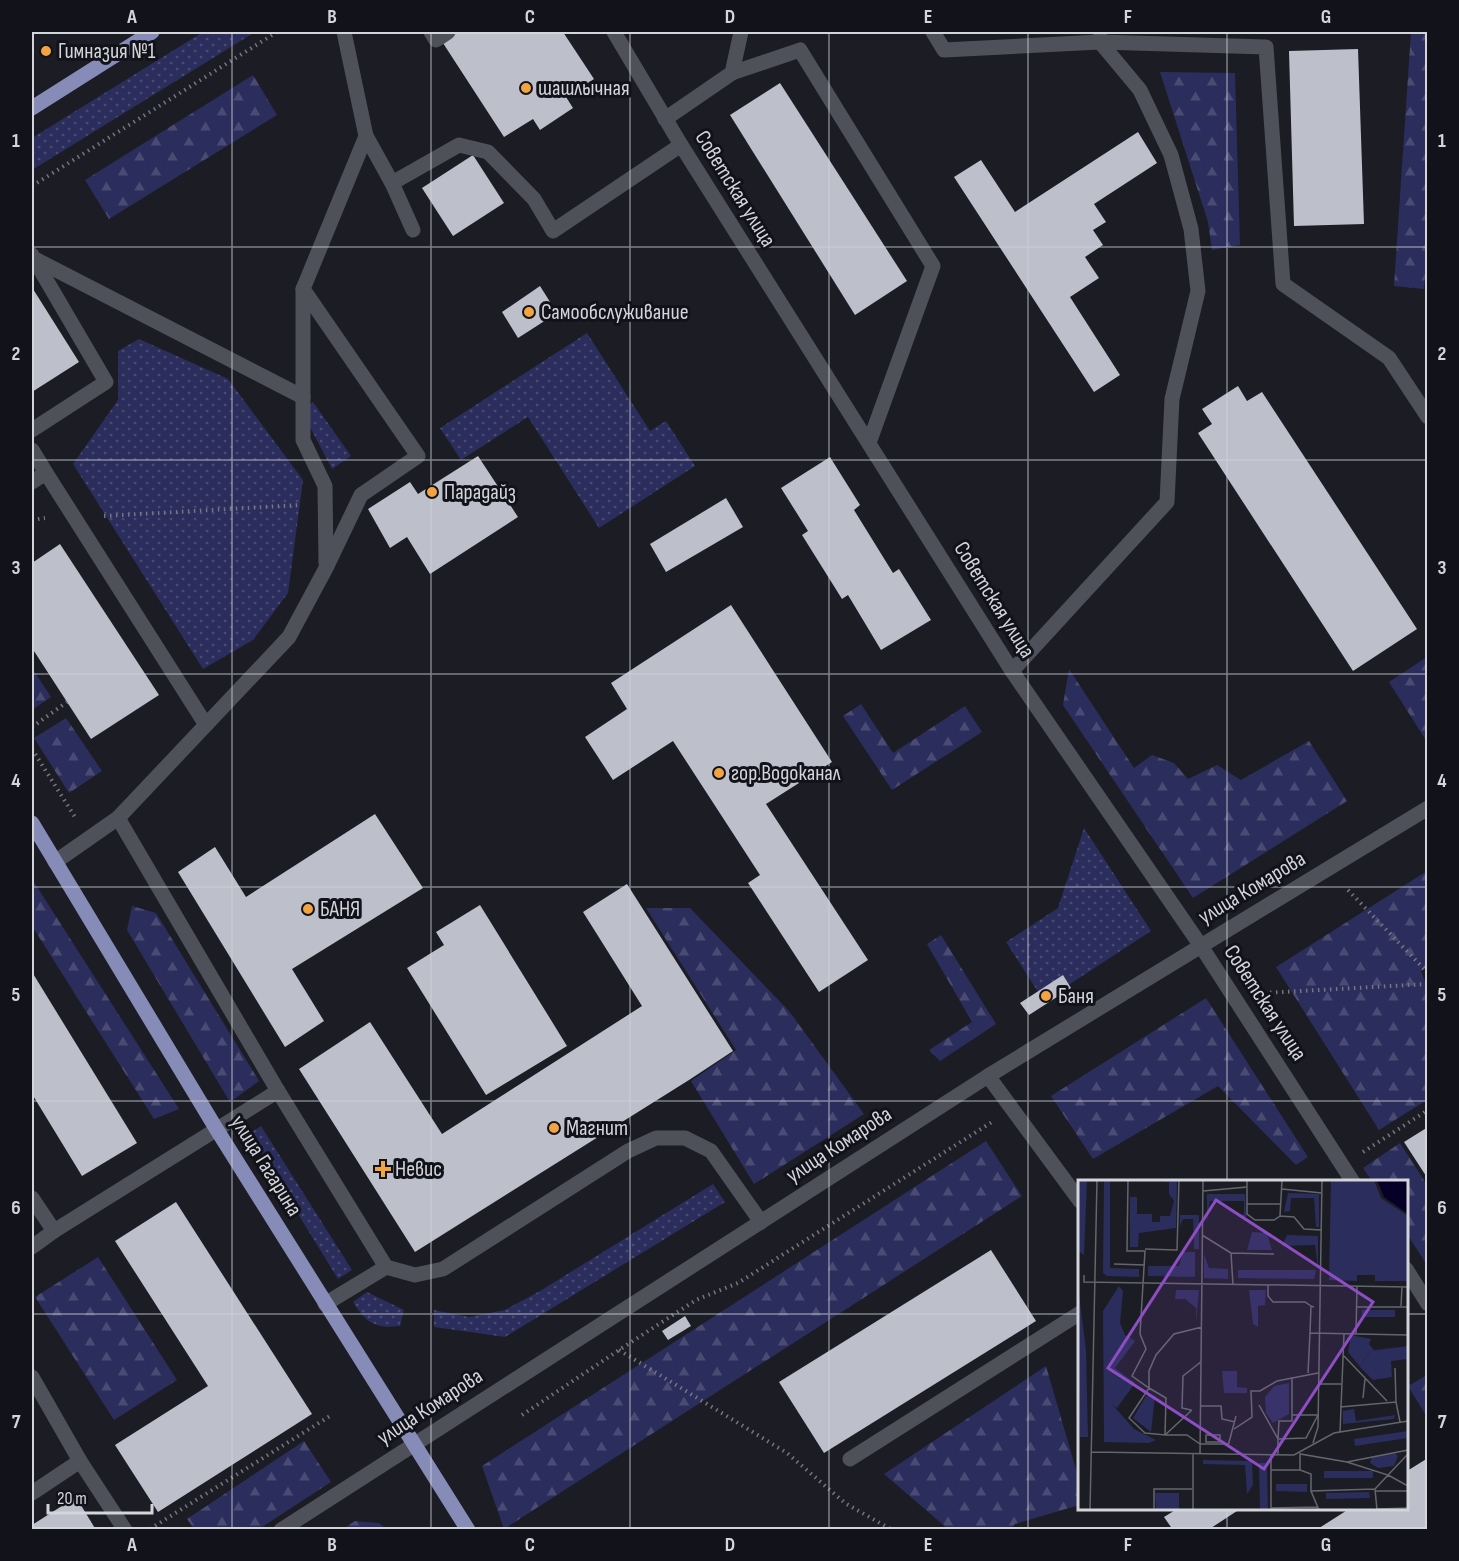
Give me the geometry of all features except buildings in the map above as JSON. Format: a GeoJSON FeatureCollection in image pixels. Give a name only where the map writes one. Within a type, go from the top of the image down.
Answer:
{"type":"FeatureCollection","features":[{"type":"Feature","properties":{"kind":"main road"},"geometry":{"type":"LineString","coordinates":[[32,108],[152,32]]}},
{"type":"Feature","properties":{"kind":"main road","name":"улица Гагарина"},"geometry":{"type":"LineString","coordinates":[[32,823],[217,1130],[468,1530]]}},
{"type":"Feature","properties":{"kind":"street"},"geometry":{"type":"LineString","coordinates":[[344,32],[366,136],[392,183],[412,230]]}},
{"type":"Feature","properties":{"kind":"street"},"geometry":{"type":"LineString","coordinates":[[431,32],[436,39],[448,32]]}},
{"type":"Feature","properties":{"kind":"street","name":"Советская улица"},"geometry":{"type":"LineString","coordinates":[[614,32],[681,145],[1012,671],[1200,945],[1352,1180]]}},
{"type":"Feature","properties":{"kind":"street"},"geometry":{"type":"LineString","coordinates":[[732,73],[741,32]]}},
{"type":"Feature","properties":{"kind":"street"},"geometry":{"type":"LineString","coordinates":[[933,32],[944,50],[1100,37],[1266,47],[1283,284],[1389,358],[1428,417]]}},
{"type":"Feature","properties":{"kind":"street"},"geometry":{"type":"LineString","coordinates":[[1012,671],[1167,502],[1172,399],[1198,291],[1191,229],[1171,155],[1140,90],[1100,37]]}},
{"type":"Feature","properties":{"kind":"street"},"geometry":{"type":"LineString","coordinates":[[665,119],[732,73],[800,51],[933,266],[869,444]]}},
{"type":"Feature","properties":{"kind":"street"},"geometry":{"type":"LineString","coordinates":[[326,568],[325,486],[303,440],[303,290],[366,136]]}},
{"type":"Feature","properties":{"kind":"street"},"geometry":{"type":"LineString","coordinates":[[392,183],[459,145],[488,152],[534,199],[553,231],[681,145]]}},
{"type":"Feature","properties":{"kind":"street"},"geometry":{"type":"LineString","coordinates":[[32,258],[303,397]]}},
{"type":"Feature","properties":{"kind":"street"},"geometry":{"type":"LineString","coordinates":[[32,258],[106,382],[32,430]]}},
{"type":"Feature","properties":{"kind":"street"},"geometry":{"type":"LineString","coordinates":[[55,862],[118,818],[290,637],[361,495],[418,456],[303,290]]}},
{"type":"Feature","properties":{"kind":"street"},"geometry":{"type":"LineString","coordinates":[[32,450],[206,725]]}},
{"type":"Feature","properties":{"kind":"street"},"geometry":{"type":"LineString","coordinates":[[32,482],[46,473]]}},
{"type":"Feature","properties":{"kind":"street","name":"улица Комарова"},"geometry":{"type":"LineString","coordinates":[[281,1530],[988,1076],[1428,808]]}},
{"type":"Feature","properties":{"kind":"street"},"geometry":{"type":"LineString","coordinates":[[118,818],[278,1091],[386,1267],[415,1275],[443,1269],[628,1151],[656,1138],[686,1138],[711,1151],[761,1222]]}},
{"type":"Feature","properties":{"kind":"street"},"geometry":{"type":"LineString","coordinates":[[988,1076],[1078,1198]]}},
{"type":"Feature","properties":{"kind":"street"},"geometry":{"type":"LineString","coordinates":[[32,1247],[170,1157],[278,1091]]}},
{"type":"Feature","properties":{"kind":"street"},"geometry":{"type":"LineString","coordinates":[[32,1198],[54,1231]]}},
{"type":"Feature","properties":{"kind":"street"},"geometry":{"type":"LineString","coordinates":[[325,1304],[386,1267]]}},
{"type":"Feature","properties":{"kind":"street"},"geometry":{"type":"LineString","coordinates":[[1408,1271],[1428,1304]]}},
{"type":"Feature","properties":{"kind":"street"},"geometry":{"type":"LineString","coordinates":[[850,1459],[1078,1314]]}},
{"type":"Feature","properties":{"kind":"street"},"geometry":{"type":"LineString","coordinates":[[32,1377],[80,1461],[125,1530]]}},
{"type":"Feature","properties":{"kind":"street"},"geometry":{"type":"LineString","coordinates":[[32,1493],[80,1461]]}},
{"type":"Feature","properties":{"kind":"path"},"geometry":{"type":"LineString","coordinates":[[32,186],[277,32]]}},
{"type":"Feature","properties":{"kind":"path"},"geometry":{"type":"LineString","coordinates":[[74,517],[325,504]]}},
{"type":"Feature","properties":{"kind":"path"},"geometry":{"type":"LineString","coordinates":[[32,727],[67,702]]}},
{"type":"Feature","properties":{"kind":"path"},"geometry":{"type":"LineString","coordinates":[[32,748],[89,838]]}},
{"type":"Feature","properties":{"kind":"path"},"geometry":{"type":"LineString","coordinates":[[1348,890],[1428,973]]}},
{"type":"Feature","properties":{"kind":"path"},"geometry":{"type":"LineString","coordinates":[[1264,993],[1428,984]]}},
{"type":"Feature","properties":{"kind":"path"},"geometry":{"type":"LineString","coordinates":[[522,1415],[696,1300],[738,1283],[1012,1110]]}},
{"type":"Feature","properties":{"kind":"path"},"geometry":{"type":"LineString","coordinates":[[1343,1165],[1428,1110]]}},
{"type":"Feature","properties":{"kind":"path"},"geometry":{"type":"LineString","coordinates":[[619,1350],[787,1453],[845,1503],[892,1530]]}},
{"type":"Feature","properties":{"kind":"path"},"geometry":{"type":"LineString","coordinates":[[149,1530],[330,1416]]}},
{"type":"Feature","properties":{"kind":"green space"},"geometry":{"type":"Polygon","coordinates":[[[203,32],[255,32],[32,170],[32,138],[203,32]]]}},
{"type":"Feature","properties":{"kind":"green space"},"geometry":{"type":"Polygon","coordinates":[[[1411,32],[1427,32],[1428,238],[1424,289],[1394,286],[1411,32]]]}},
{"type":"Feature","properties":{"kind":"green space"},"geometry":{"type":"Polygon","coordinates":[[[1160,72],[1235,73],[1240,245],[1212,250],[1208,222],[1160,72]]]}},
{"type":"Feature","properties":{"kind":"green space"},"geometry":{"type":"Polygon","coordinates":[[[253,75],[277,115],[109,219],[85,180],[253,75]]]}},
{"type":"Feature","properties":{"kind":"green space"},"geometry":{"type":"Polygon","coordinates":[[[587,333],[650,431],[666,421],[695,466],[599,528],[528,417],[461,460],[440,428],[587,333]]]}},
{"type":"Feature","properties":{"kind":"green space"},"geometry":{"type":"Polygon","coordinates":[[[139,339],[228,379],[303,480],[288,593],[253,640],[203,669],[73,464],[118,400],[118,351],[139,339]]]}},
{"type":"Feature","properties":{"kind":"green space"},"geometry":{"type":"Polygon","coordinates":[[[313,402],[351,456],[332,469],[301,410],[313,402]]]}},
{"type":"Feature","properties":{"kind":"green space"},"geometry":{"type":"Polygon","coordinates":[[[1427,657],[1427,742],[1389,682],[1427,657]]]}},
{"type":"Feature","properties":{"kind":"green space"},"geometry":{"type":"Polygon","coordinates":[[[32,668],[51,697],[32,710],[32,668]]]}},
{"type":"Feature","properties":{"kind":"green space"},"geometry":{"type":"Polygon","coordinates":[[[1069,669],[1134,768],[1152,755],[1174,763],[1188,779],[1217,765],[1241,780],[1309,741],[1347,801],[1193,898],[1063,705],[1069,669]]]}},
{"type":"Feature","properties":{"kind":"green space"},"geometry":{"type":"Polygon","coordinates":[[[861,704],[893,753],[965,706],[982,732],[892,790],[843,716],[861,704]]]}},
{"type":"Feature","properties":{"kind":"green space"},"geometry":{"type":"Polygon","coordinates":[[[66,718],[102,771],[69,793],[34,738],[66,718]]]}},
{"type":"Feature","properties":{"kind":"green space"},"geometry":{"type":"Polygon","coordinates":[[[1084,828],[1151,931],[1044,1001],[1006,942],[1058,908],[1084,828]]]}},
{"type":"Feature","properties":{"kind":"green space"},"geometry":{"type":"Polygon","coordinates":[[[1427,871],[1427,966],[1421,971],[1428,990],[1427,1100],[1379,1130],[1276,967],[1427,871]]]}},
{"type":"Feature","properties":{"kind":"green space"},"geometry":{"type":"Polygon","coordinates":[[[32,879],[179,1109],[154,1119],[32,926],[32,879]]]}},
{"type":"Feature","properties":{"kind":"green space"},"geometry":{"type":"Polygon","coordinates":[[[132,906],[156,913],[259,1081],[230,1102],[127,930],[132,906]]]}},
{"type":"Feature","properties":{"kind":"green space"},"geometry":{"type":"Polygon","coordinates":[[[646,908],[690,908],[789,1011],[864,1114],[754,1184],[691,1081],[736,1050],[646,908]]]}},
{"type":"Feature","properties":{"kind":"green space"},"geometry":{"type":"Polygon","coordinates":[[[941,935],[996,1024],[940,1061],[929,1050],[972,1022],[927,944],[941,935]]]}},
{"type":"Feature","properties":{"kind":"green space"},"geometry":{"type":"Polygon","coordinates":[[[1206,998],[1308,1157],[1296,1165],[1218,1086],[1093,1159],[1051,1096],[1206,998]]]}},
{"type":"Feature","properties":{"kind":"green space"},"geometry":{"type":"Polygon","coordinates":[[[261,1126],[352,1270],[338,1279],[249,1134],[261,1126]]]}},
{"type":"Feature","properties":{"kind":"green space"},"geometry":{"type":"Polygon","coordinates":[[[986,1141],[1022,1196],[504,1529],[482,1466],[986,1141]]]}},
{"type":"Feature","properties":{"kind":"green space"},"geometry":{"type":"Polygon","coordinates":[[[1400,1143],[1427,1185],[1427,1265],[1408,1236],[1408,1180],[1371,1180],[1363,1168],[1400,1143]]]}},
{"type":"Feature","properties":{"kind":"green space"},"geometry":{"type":"Polygon","coordinates":[[[713,1184],[725,1202],[505,1337],[434,1327],[434,1310],[469,1317],[505,1310],[540,1291],[713,1184]]]}},
{"type":"Feature","properties":{"kind":"green space"},"geometry":{"type":"Polygon","coordinates":[[[98,1257],[177,1380],[114,1420],[35,1297],[98,1257]]]}},
{"type":"Feature","properties":{"kind":"green space"},"geometry":{"type":"Polygon","coordinates":[[[367,1292],[404,1310],[400,1326],[378,1325],[362,1315],[353,1302],[367,1292]]]}},
{"type":"Feature","properties":{"kind":"green space"},"geometry":{"type":"Polygon","coordinates":[[[1046,1366],[1078,1477],[1078,1505],[1015,1524],[1011,1529],[948,1529],[884,1474],[1046,1366]]]}},
{"type":"Feature","properties":{"kind":"green space"},"geometry":{"type":"Polygon","coordinates":[[[1428,1376],[1427,1417],[1408,1386],[1428,1376]]]}},
{"type":"Feature","properties":{"kind":"green space"},"geometry":{"type":"Polygon","coordinates":[[[304,1441],[331,1482],[259,1529],[194,1529],[187,1519],[304,1441]]]}},
{"type":"Feature","properties":{"kind":"green space"},"geometry":{"type":"Polygon","coordinates":[[[355,1521],[379,1523],[386,1529],[343,1529],[355,1521]]]}},
{"type":"Feature","properties":{"kind":"place","name":"Гимназия №1"},"geometry":{"type":"Point","coordinates":[46,51]}},
{"type":"Feature","properties":{"kind":"place","name":"шашлычная"},"geometry":{"type":"Point","coordinates":[526,88]}},
{"type":"Feature","properties":{"kind":"place","name":"Самообслуживание"},"geometry":{"type":"Point","coordinates":[529,312]}},
{"type":"Feature","properties":{"kind":"place","name":"Парадайз"},"geometry":{"type":"Point","coordinates":[432,492]}},
{"type":"Feature","properties":{"kind":"place","name":"гор.Водоканал"},"geometry":{"type":"Point","coordinates":[719,773]}},
{"type":"Feature","properties":{"kind":"place","name":"БАНЯ"},"geometry":{"type":"Point","coordinates":[308,909]}},
{"type":"Feature","properties":{"kind":"place","name":"Баня"},"geometry":{"type":"Point","coordinates":[1046,996]}},
{"type":"Feature","properties":{"kind":"place","name":"Магнит"},"geometry":{"type":"Point","coordinates":[554,1128]}},
{"type":"Feature","properties":{"kind":"place","name":"Невис"},"geometry":{"type":"Point","coordinates":[383,1169]}}]}
